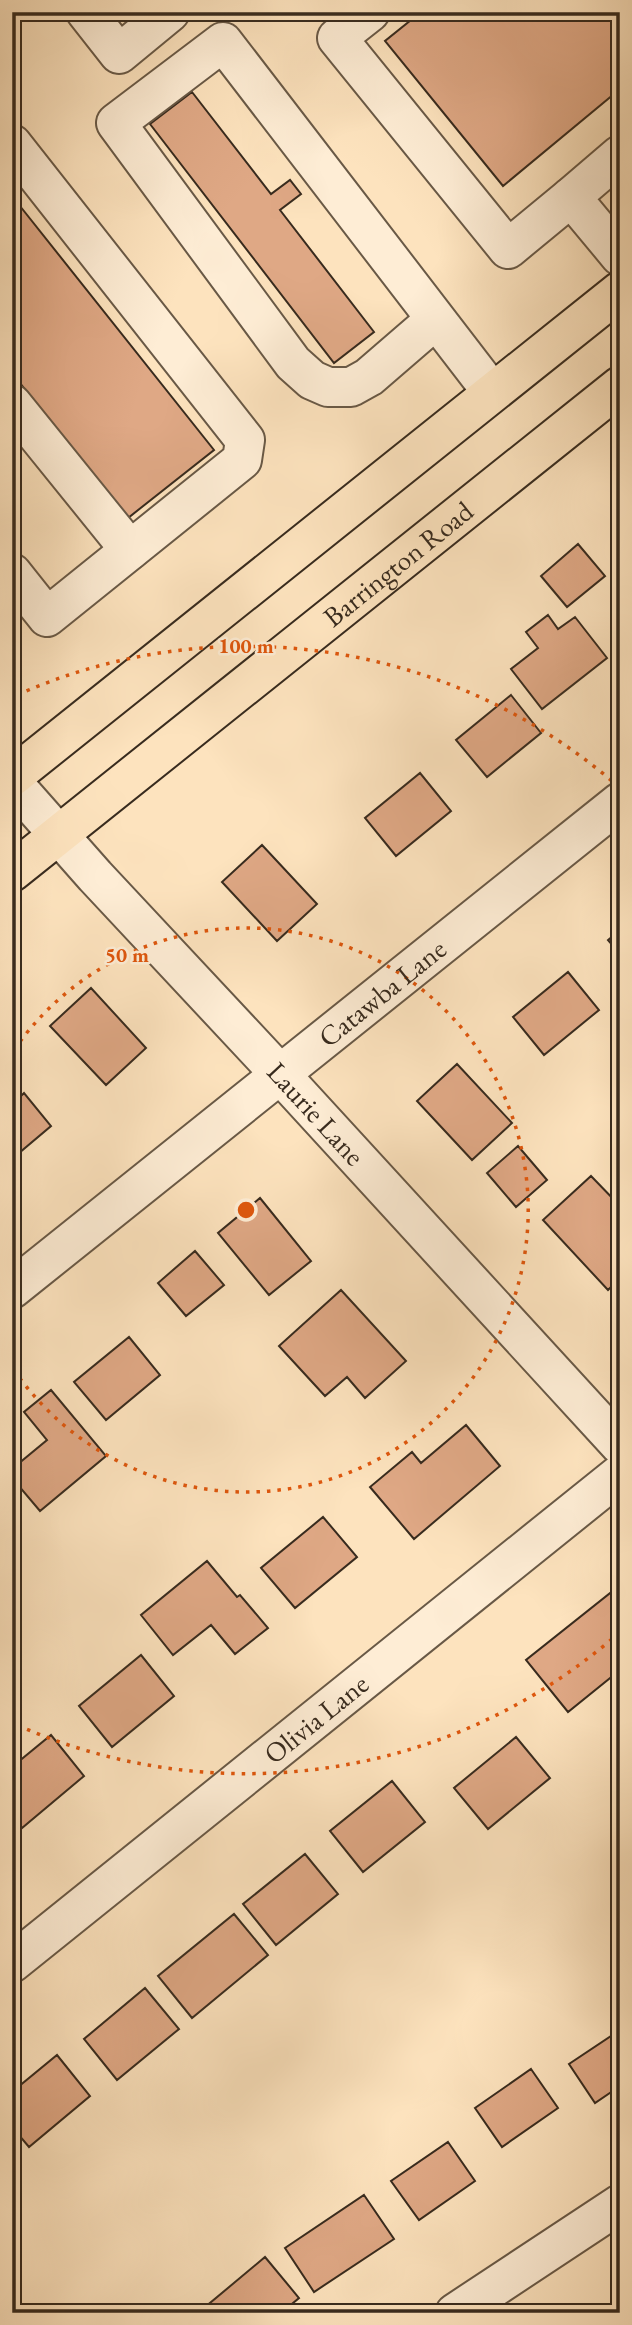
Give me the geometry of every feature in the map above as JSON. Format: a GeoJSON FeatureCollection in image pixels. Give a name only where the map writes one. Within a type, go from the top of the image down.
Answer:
{"type":"FeatureCollection","features":[{"type":"Feature","properties":{"kind":"main road"},"geometry":{"type":"LineString","coordinates":[[12,777],[620,291]]}},
{"type":"Feature","properties":{"kind":"main road","name":"Barrington Road"},"geometry":{"type":"LineString","coordinates":[[12,872],[620,386]]}},
{"type":"Feature","properties":{"kind":"street"},"geometry":{"type":"LineString","coordinates":[[86,12],[119,54],[170,12]]}},
{"type":"Feature","properties":{"kind":"street"},"geometry":{"type":"LineString","coordinates":[[370,12],[337,38],[508,249],[620,155]]}},
{"type":"Feature","properties":{"kind":"street"},"geometry":{"type":"LineString","coordinates":[[435,320],[369,377],[351,387],[328,387],[312,380],[293,363],[116,123],[223,42],[492,392]]}},
{"type":"Feature","properties":{"kind":"street"},"geometry":{"type":"LineString","coordinates":[[12,144],[245,440],[242,460],[47,617],[12,573]]}},
{"type":"Feature","properties":{"kind":"street"},"geometry":{"type":"LineString","coordinates":[[571,197],[620,256]]}},
{"type":"Feature","properties":{"kind":"street"},"geometry":{"type":"LineString","coordinates":[[12,404],[130,550]]}},
{"type":"Feature","properties":{"kind":"street","name":"Laurie Lane"},"geometry":{"type":"LineString","coordinates":[[12,782],[620,1445]]}},
{"type":"Feature","properties":{"kind":"street","name":"Catawba Lane"},"geometry":{"type":"LineString","coordinates":[[12,1289],[620,802]]}},
{"type":"Feature","properties":{"kind":"street","name":"Olivia Lane"},"geometry":{"type":"LineString","coordinates":[[12,1963],[620,1474]]}},
{"type":"Feature","properties":{"kind":"street"},"geometry":{"type":"LineString","coordinates":[[456,2313],[620,2203]]}},
{"type":"Feature","properties":{"kind":"building"},"geometry":{"type":"Polygon","coordinates":[[[421,12],[620,12],[620,89],[503,186],[385,41],[421,12]]]}},
{"type":"Feature","properties":{"kind":"building"},"geometry":{"type":"Polygon","coordinates":[[[192,92],[271,194],[290,180],[301,194],[280,210],[374,332],[334,363],[150,124],[192,92]]]}},
{"type":"Feature","properties":{"kind":"building"},"geometry":{"type":"Polygon","coordinates":[[[12,196],[214,450],[128,518],[12,373],[12,196]]]}},
{"type":"Feature","properties":{"kind":"building"},"geometry":{"type":"Polygon","coordinates":[[[578,544],[605,576],[567,607],[541,576],[578,544]]]}},
{"type":"Feature","properties":{"kind":"building"},"geometry":{"type":"Polygon","coordinates":[[[548,615],[558,629],[575,617],[607,658],[542,709],[511,669],[538,648],[526,632],[548,615]]]}},
{"type":"Feature","properties":{"kind":"building"},"geometry":{"type":"Polygon","coordinates":[[[511,695],[541,733],[487,777],[456,740],[511,695]]]}},
{"type":"Feature","properties":{"kind":"building"},"geometry":{"type":"Polygon","coordinates":[[[420,773],[451,811],[396,856],[365,818],[420,773]]]}},
{"type":"Feature","properties":{"kind":"building"},"geometry":{"type":"Polygon","coordinates":[[[262,845],[317,904],[277,941],[222,882],[262,845]]]}},
{"type":"Feature","properties":{"kind":"building"},"geometry":{"type":"Polygon","coordinates":[[[620,930],[620,954],[608,940],[620,930]]]}},
{"type":"Feature","properties":{"kind":"building"},"geometry":{"type":"Polygon","coordinates":[[[568,972],[599,1010],[544,1055],[513,1017],[568,972]]]}},
{"type":"Feature","properties":{"kind":"building"},"geometry":{"type":"Polygon","coordinates":[[[91,988],[146,1048],[106,1085],[50,1026],[91,988]]]}},
{"type":"Feature","properties":{"kind":"building"},"geometry":{"type":"Polygon","coordinates":[[[457,1064],[512,1123],[472,1160],[417,1101],[457,1064]]]}},
{"type":"Feature","properties":{"kind":"building"},"geometry":{"type":"Polygon","coordinates":[[[12,1085],[21,1096],[24,1093],[51,1126],[19,1153],[12,1145],[12,1085]]]}},
{"type":"Feature","properties":{"kind":"building"},"geometry":{"type":"Polygon","coordinates":[[[518,1146],[547,1180],[516,1207],[487,1173],[518,1146]]]}},
{"type":"Feature","properties":{"kind":"building"},"geometry":{"type":"Polygon","coordinates":[[[591,1176],[620,1206],[620,1278],[608,1290],[543,1220],[591,1176]]]}},
{"type":"Feature","properties":{"kind":"building"},"geometry":{"type":"Polygon","coordinates":[[[260,1198],[311,1261],[269,1295],[218,1233],[260,1198]]]}},
{"type":"Feature","properties":{"kind":"building"},"geometry":{"type":"Polygon","coordinates":[[[195,1251],[224,1285],[186,1316],[158,1283],[195,1251]]]}},
{"type":"Feature","properties":{"kind":"building"},"geometry":{"type":"Polygon","coordinates":[[[341,1290],[406,1361],[365,1398],[347,1377],[325,1396],[279,1346],[341,1290]]]}},
{"type":"Feature","properties":{"kind":"building"},"geometry":{"type":"Polygon","coordinates":[[[129,1337],[160,1375],[106,1420],[74,1382],[129,1337]]]}},
{"type":"Feature","properties":{"kind":"building"},"geometry":{"type":"Polygon","coordinates":[[[51,1390],[106,1456],[40,1511],[12,1478],[12,1469],[47,1440],[24,1412],[51,1390]]]}},
{"type":"Feature","properties":{"kind":"building"},"geometry":{"type":"Polygon","coordinates":[[[466,1425],[500,1466],[414,1539],[370,1487],[412,1452],[421,1463],[466,1425]]]}},
{"type":"Feature","properties":{"kind":"building"},"geometry":{"type":"Polygon","coordinates":[[[323,1517],[357,1557],[295,1608],[261,1568],[323,1517]]]}},
{"type":"Feature","properties":{"kind":"building"},"geometry":{"type":"Polygon","coordinates":[[[207,1561],[268,1628],[235,1654],[211,1625],[173,1655],[141,1615],[207,1561]]]}},
{"type":"Feature","properties":{"kind":"building"},"geometry":{"type":"Polygon","coordinates":[[[614,1590],[620,1597],[620,1670],[568,1712],[526,1660],[614,1590]]]}},
{"type":"Feature","properties":{"kind":"building"},"geometry":{"type":"Polygon","coordinates":[[[141,1655],[174,1696],[112,1747],[79,1706],[141,1655]]]}},
{"type":"Feature","properties":{"kind":"building"},"geometry":{"type":"Polygon","coordinates":[[[51,1735],[84,1776],[22,1828],[12,1815],[12,1767],[51,1735]]]}},
{"type":"Feature","properties":{"kind":"building"},"geometry":{"type":"Polygon","coordinates":[[[516,1737],[550,1778],[488,1829],[454,1788],[516,1737]]]}},
{"type":"Feature","properties":{"kind":"building"},"geometry":{"type":"Polygon","coordinates":[[[392,1781],[425,1822],[363,1872],[330,1831],[392,1781]]]}},
{"type":"Feature","properties":{"kind":"building"},"geometry":{"type":"Polygon","coordinates":[[[305,1854],[338,1894],[276,1945],[243,1904],[305,1854]]]}},
{"type":"Feature","properties":{"kind":"building"},"geometry":{"type":"Polygon","coordinates":[[[234,1914],[268,1955],[192,2018],[158,1976],[234,1914]]]}},
{"type":"Feature","properties":{"kind":"building"},"geometry":{"type":"Polygon","coordinates":[[[145,1988],[179,2029],[117,2080],[84,2039],[145,1988]]]}},
{"type":"Feature","properties":{"kind":"building"},"geometry":{"type":"Polygon","coordinates":[[[620,2030],[620,2086],[595,2103],[569,2064],[620,2030]]]}},
{"type":"Feature","properties":{"kind":"building"},"geometry":{"type":"Polygon","coordinates":[[[57,2055],[90,2096],[29,2147],[12,2127],[12,2092],[57,2055]]]}},
{"type":"Feature","properties":{"kind":"building"},"geometry":{"type":"Polygon","coordinates":[[[531,2069],[558,2108],[502,2147],[475,2108],[531,2069]]]}},
{"type":"Feature","properties":{"kind":"building"},"geometry":{"type":"Polygon","coordinates":[[[448,2142],[475,2181],[419,2220],[391,2181],[448,2142]]]}},
{"type":"Feature","properties":{"kind":"building"},"geometry":{"type":"Polygon","coordinates":[[[364,2195],[394,2239],[314,2292],[285,2248],[364,2195]]]}},
{"type":"Feature","properties":{"kind":"building"},"geometry":{"type":"Polygon","coordinates":[[[265,2257],[299,2298],[281,2313],[208,2313],[204,2308],[265,2257]]]}}]}
